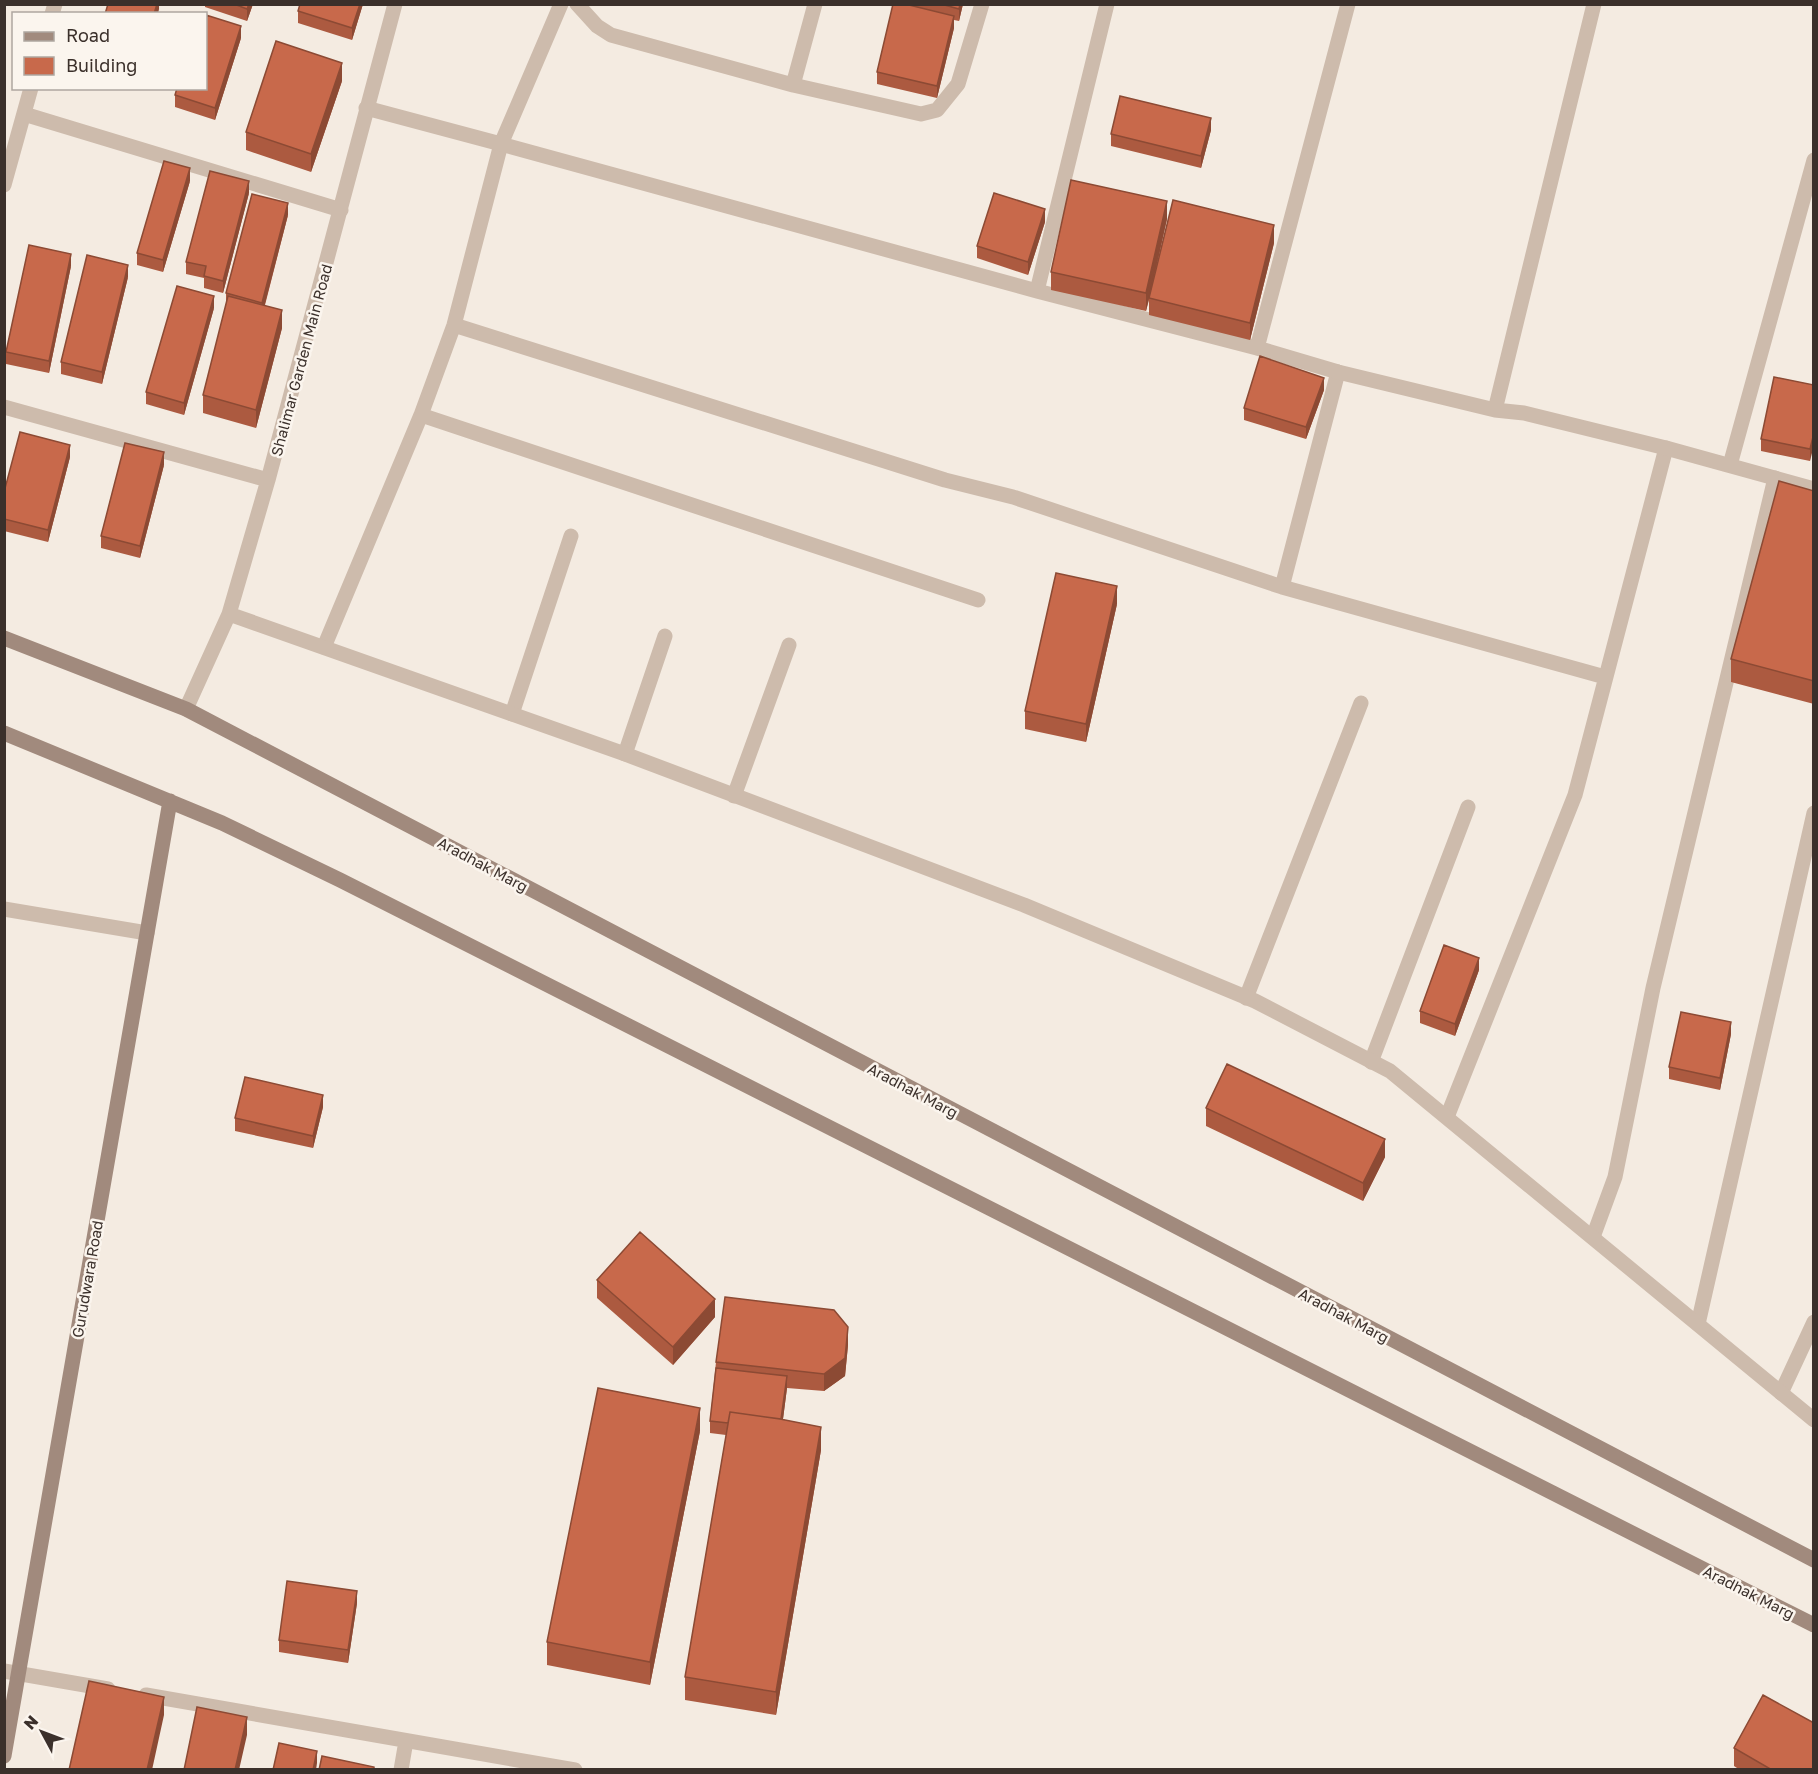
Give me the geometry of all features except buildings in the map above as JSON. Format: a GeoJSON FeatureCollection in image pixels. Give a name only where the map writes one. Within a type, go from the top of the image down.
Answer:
{"type":"FeatureCollection","features":[{"type":"Feature","properties":{"kind":"main road","name":"Aradhak Marg"},"geometry":{"type":"LineString","coordinates":[[4,638],[186,709],[1814,1560]]}},
{"type":"Feature","properties":{"kind":"main road","name":"Aradhak Marg"},"geometry":{"type":"LineString","coordinates":[[4,733],[222,823],[340,880],[1814,1625]]}},
{"type":"Feature","properties":{"kind":"main road","name":"Gurudwara Road"},"geometry":{"type":"LineString","coordinates":[[4,1756],[12,1672],[170,801]]}},
{"type":"Feature","properties":{"kind":"street","name":"Shalimar Garden Main Road"},"geometry":{"type":"LineString","coordinates":[[186,709],[230,614],[395,4]]}},
{"type":"Feature","properties":{"kind":"street"},"geometry":{"type":"LineString","coordinates":[[324,647],[420,415],[454,325],[501,144],[561,4]]}},
{"type":"Feature","properties":{"kind":"street"},"geometry":{"type":"LineString","coordinates":[[577,4],[597,26],[611,35],[794,85],[921,114],[937,110],[958,84],[982,4]]}},
{"type":"Feature","properties":{"kind":"street"},"geometry":{"type":"LineString","coordinates":[[794,85],[815,4]]}},
{"type":"Feature","properties":{"kind":"street"},"geometry":{"type":"LineString","coordinates":[[1037,291],[1107,4]]}},
{"type":"Feature","properties":{"kind":"street"},"geometry":{"type":"LineString","coordinates":[[1257,348],[1348,4]]}},
{"type":"Feature","properties":{"kind":"street"},"geometry":{"type":"LineString","coordinates":[[1495,410],[1594,4]]}},
{"type":"Feature","properties":{"kind":"street"},"geometry":{"type":"LineString","coordinates":[[4,185],[31,90]]}},
{"type":"Feature","properties":{"kind":"street"},"geometry":{"type":"LineString","coordinates":[[366,108],[1037,291],[1257,348],[1338,372],[1495,410],[1524,413],[1666,448],[1814,489]]}},
{"type":"Feature","properties":{"kind":"street"},"geometry":{"type":"LineString","coordinates":[[24,114],[341,210]]}},
{"type":"Feature","properties":{"kind":"street"},"geometry":{"type":"LineString","coordinates":[[1730,465],[1814,160]]}},
{"type":"Feature","properties":{"kind":"street"},"geometry":{"type":"LineString","coordinates":[[454,325],[945,480],[1012,497],[1282,587],[1605,677]]}},
{"type":"Feature","properties":{"kind":"street"},"geometry":{"type":"LineString","coordinates":[[1282,587],[1338,372]]}},
{"type":"Feature","properties":{"kind":"street"},"geometry":{"type":"LineString","coordinates":[[4,407],[268,480]]}},
{"type":"Feature","properties":{"kind":"street"},"geometry":{"type":"LineString","coordinates":[[420,415],[978,600]]}},
{"type":"Feature","properties":{"kind":"street"},"geometry":{"type":"LineString","coordinates":[[1447,1117],[1575,795],[1666,448]]}},
{"type":"Feature","properties":{"kind":"street"},"geometry":{"type":"LineString","coordinates":[[1593,1237],[1615,1177],[1653,988],[1775,478]]}},
{"type":"Feature","properties":{"kind":"street"},"geometry":{"type":"LineString","coordinates":[[512,714],[571,536]]}},
{"type":"Feature","properties":{"kind":"street"},"geometry":{"type":"LineString","coordinates":[[230,614],[625,754],[1024,905],[1246,998],[1390,1071],[1814,1420]]}},
{"type":"Feature","properties":{"kind":"street"},"geometry":{"type":"LineString","coordinates":[[625,754],[665,636]]}},
{"type":"Feature","properties":{"kind":"street"},"geometry":{"type":"LineString","coordinates":[[734,796],[789,645]]}},
{"type":"Feature","properties":{"kind":"street"},"geometry":{"type":"LineString","coordinates":[[1246,998],[1361,704]]}},
{"type":"Feature","properties":{"kind":"street"},"geometry":{"type":"LineString","coordinates":[[1371,1062],[1468,807]]}},
{"type":"Feature","properties":{"kind":"street"},"geometry":{"type":"LineString","coordinates":[[1698,1324],[1814,813]]}},
{"type":"Feature","properties":{"kind":"street"},"geometry":{"type":"LineString","coordinates":[[4,909],[147,933]]}},
{"type":"Feature","properties":{"kind":"street"},"geometry":{"type":"LineString","coordinates":[[1781,1393],[1814,1322]]}},
{"type":"Feature","properties":{"kind":"street"},"geometry":{"type":"LineString","coordinates":[[12,1672],[575,1770]]}},
{"type":"Feature","properties":{"kind":"street"},"geometry":{"type":"LineString","coordinates":[[401,1770],[406,1741]]}}]}
